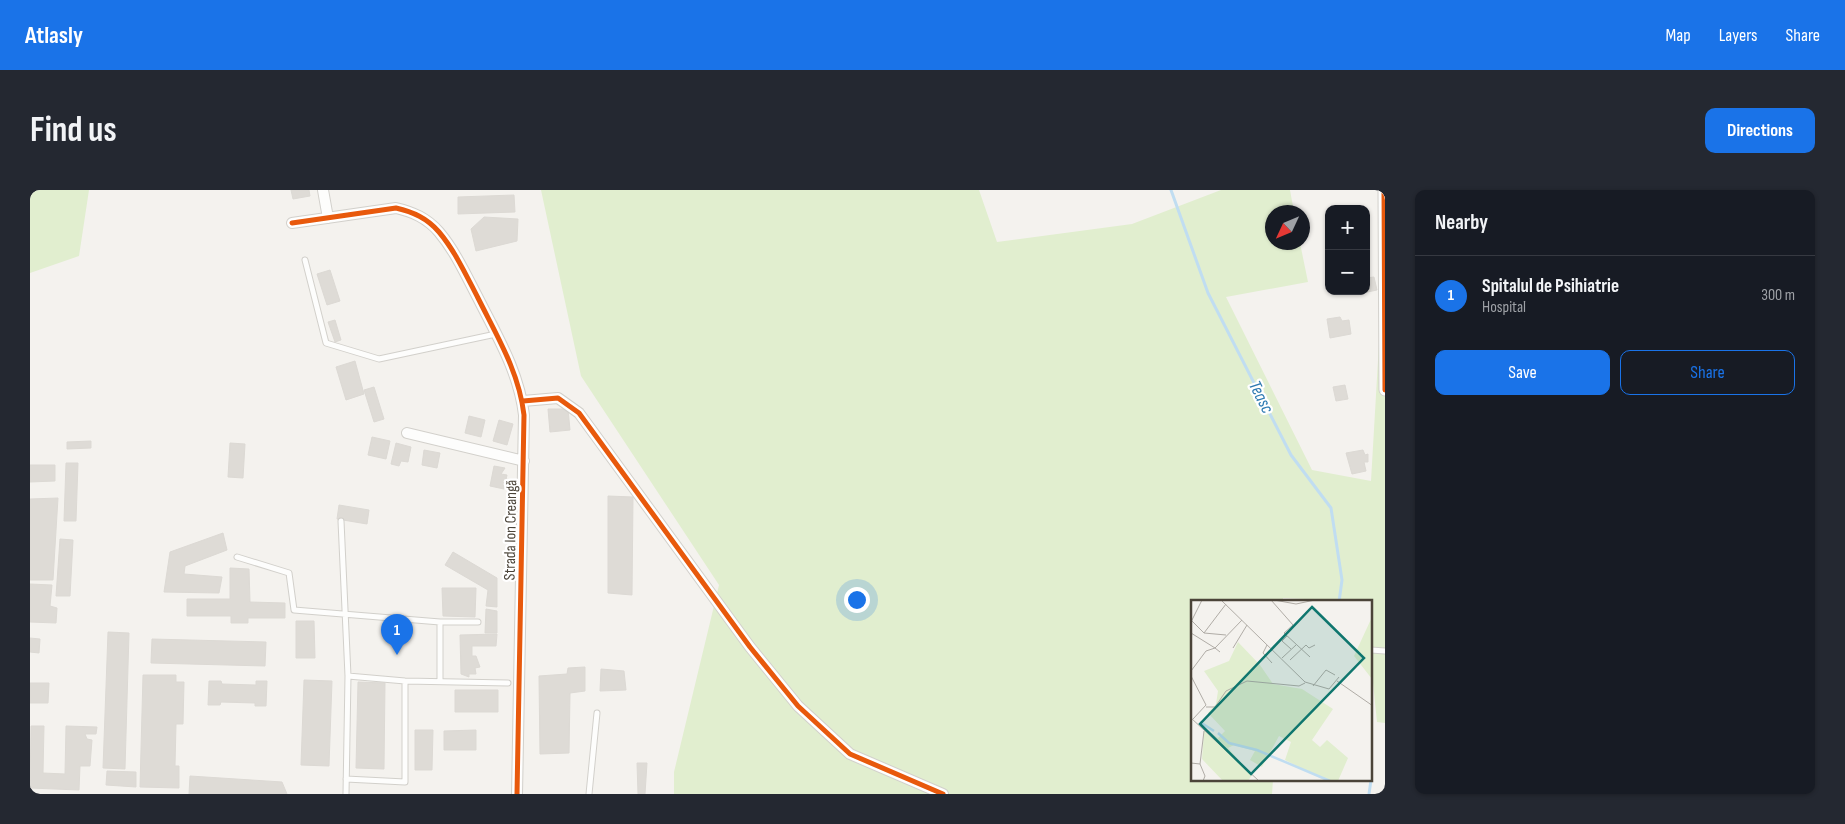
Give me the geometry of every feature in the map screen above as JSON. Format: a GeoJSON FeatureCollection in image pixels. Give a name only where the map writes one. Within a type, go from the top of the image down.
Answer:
{"type":"FeatureCollection","features":[{"type":"Feature","properties":{"kind":"street"},"geometry":{"type":"LineString","coordinates":[[324,190],[328,218]]}},
{"type":"Feature","properties":{"kind":"street"},"geometry":{"type":"LineString","coordinates":[[1384,190],[1385,390]]}},
{"type":"Feature","properties":{"kind":"street","name":"Strada Ion Creangă"},"geometry":{"type":"LineString","coordinates":[[292,223],[396,208],[411,212],[425,219],[438,231],[456,256],[511,363],[522,401],[524,461],[517,794]]}},
{"type":"Feature","properties":{"kind":"street"},"geometry":{"type":"LineString","coordinates":[[522,401],[558,398],[579,413],[750,647],[798,706],[830,737],[850,754],[944,794]]}},
{"type":"Feature","properties":{"kind":"street"},"geometry":{"type":"LineString","coordinates":[[407,433],[524,461]]}},
{"type":"Feature","properties":{"kind":"lane"},"geometry":{"type":"LineString","coordinates":[[305,260],[326,342],[379,359],[496,334]]}},
{"type":"Feature","properties":{"kind":"lane"},"geometry":{"type":"LineString","coordinates":[[341,521],[348,676],[346,794]]}},
{"type":"Feature","properties":{"kind":"lane"},"geometry":{"type":"LineString","coordinates":[[237,557],[289,573],[294,610],[440,622],[478,622]]}},
{"type":"Feature","properties":{"kind":"lane"},"geometry":{"type":"LineString","coordinates":[[440,622],[440,680]]}},
{"type":"Feature","properties":{"kind":"lane"},"geometry":{"type":"LineString","coordinates":[[1372,650],[1385,651]]}},
{"type":"Feature","properties":{"kind":"lane"},"geometry":{"type":"LineString","coordinates":[[348,676],[405,681],[440,680],[508,683]]}},
{"type":"Feature","properties":{"kind":"lane"},"geometry":{"type":"LineString","coordinates":[[346,779],[405,782],[405,681]]}},
{"type":"Feature","properties":{"kind":"lane"},"geometry":{"type":"LineString","coordinates":[[589,794],[597,713]]}},
{"type":"Feature","properties":{"kind":"green space"},"geometry":{"type":"Polygon","coordinates":[[[30,190],[89,190],[79,256],[30,273],[30,190]]]}},
{"type":"Feature","properties":{"kind":"green space"},"geometry":{"type":"Polygon","coordinates":[[[541,190],[979,190],[997,242],[1132,224],[1221,190],[1290,190],[1293,205],[1265,205],[1265,250],[1301,250],[1308,282],[1226,297],[1312,470],[1371,481],[1385,240],[1385,723],[1377,722],[1372,673],[1372,600],[1283,598],[1283,600],[1191,600],[1191,782],[1273,782],[1272,794],[674,794],[674,772],[719,585],[581,376],[541,190]]]}},
{"type":"Feature","properties":{"kind":"building"},"geometry":{"type":"Polygon","coordinates":[[[291,190],[309,190],[310,196],[293,199],[291,190]]]}},
{"type":"Feature","properties":{"kind":"building"},"geometry":{"type":"Polygon","coordinates":[[[514,195],[515,212],[458,214],[458,197],[514,195]]]}},
{"type":"Feature","properties":{"kind":"building"},"geometry":{"type":"Polygon","coordinates":[[[484,217],[518,219],[517,241],[476,251],[471,229],[484,217]]]}},
{"type":"Feature","properties":{"kind":"building"},"geometry":{"type":"Polygon","coordinates":[[[330,270],[340,301],[327,305],[317,274],[330,270]]]}},
{"type":"Feature","properties":{"kind":"building"},"geometry":{"type":"Polygon","coordinates":[[[1374,277],[1377,290],[1370,291],[1370,278],[1374,277]]]}},
{"type":"Feature","properties":{"kind":"building"},"geometry":{"type":"Polygon","coordinates":[[[1340,317],[1342,321],[1349,320],[1351,334],[1330,338],[1327,319],[1340,317]]]}},
{"type":"Feature","properties":{"kind":"building"},"geometry":{"type":"Polygon","coordinates":[[[335,320],[341,340],[335,342],[328,322],[335,320]]]}},
{"type":"Feature","properties":{"kind":"building"},"geometry":{"type":"Polygon","coordinates":[[[355,361],[364,394],[346,400],[336,367],[355,361]]]}},
{"type":"Feature","properties":{"kind":"building"},"geometry":{"type":"Polygon","coordinates":[[[1345,385],[1348,399],[1336,401],[1333,387],[1345,385]]]}},
{"type":"Feature","properties":{"kind":"building"},"geometry":{"type":"Polygon","coordinates":[[[374,387],[384,419],[374,422],[364,390],[374,387]]]}},
{"type":"Feature","properties":{"kind":"building"},"geometry":{"type":"Polygon","coordinates":[[[548,409],[568,409],[570,430],[550,432],[548,409]]]}},
{"type":"Feature","properties":{"kind":"building"},"geometry":{"type":"Polygon","coordinates":[[[469,416],[485,420],[481,437],[465,433],[469,416]]]}},
{"type":"Feature","properties":{"kind":"building"},"geometry":{"type":"Polygon","coordinates":[[[499,420],[513,424],[507,445],[493,441],[499,420]]]}},
{"type":"Feature","properties":{"kind":"building"},"geometry":{"type":"Polygon","coordinates":[[[372,437],[390,441],[386,459],[368,455],[372,437]]]}},
{"type":"Feature","properties":{"kind":"building"},"geometry":{"type":"Polygon","coordinates":[[[91,441],[91,448],[67,449],[67,442],[91,441]]]}},
{"type":"Feature","properties":{"kind":"building"},"geometry":{"type":"Polygon","coordinates":[[[230,443],[245,444],[243,478],[228,477],[230,443]]]}},
{"type":"Feature","properties":{"kind":"building"},"geometry":{"type":"Polygon","coordinates":[[[396,443],[411,447],[408,462],[401,461],[399,466],[391,464],[396,443]]]}},
{"type":"Feature","properties":{"kind":"building"},"geometry":{"type":"Polygon","coordinates":[[[424,450],[440,453],[437,468],[422,465],[424,450]]]}},
{"type":"Feature","properties":{"kind":"building"},"geometry":{"type":"Polygon","coordinates":[[[1363,450],[1365,455],[1368,454],[1368,462],[1364,462],[1366,471],[1352,474],[1346,453],[1363,450]]]}},
{"type":"Feature","properties":{"kind":"building"},"geometry":{"type":"Polygon","coordinates":[[[66,463],[78,463],[76,521],[64,521],[66,463]]]}},
{"type":"Feature","properties":{"kind":"building"},"geometry":{"type":"Polygon","coordinates":[[[30,465],[55,465],[55,481],[30,482],[30,465]]]}},
{"type":"Feature","properties":{"kind":"building"},"geometry":{"type":"Polygon","coordinates":[[[494,466],[505,468],[501,474],[507,475],[504,489],[490,486],[494,466]]]}},
{"type":"Feature","properties":{"kind":"building"},"geometry":{"type":"Polygon","coordinates":[[[608,496],[633,497],[632,595],[608,593],[608,496]]]}},
{"type":"Feature","properties":{"kind":"building"},"geometry":{"type":"Polygon","coordinates":[[[58,498],[53,580],[30,580],[30,499],[58,498]]]}},
{"type":"Feature","properties":{"kind":"building"},"geometry":{"type":"Polygon","coordinates":[[[339,505],[369,510],[367,524],[337,519],[339,505]]]}},
{"type":"Feature","properties":{"kind":"building"},"geometry":{"type":"Polygon","coordinates":[[[223,533],[227,550],[185,566],[184,574],[222,577],[219,593],[164,592],[170,552],[223,533]]]}},
{"type":"Feature","properties":{"kind":"building"},"geometry":{"type":"Polygon","coordinates":[[[60,539],[73,540],[70,596],[56,596],[60,539]]]}},
{"type":"Feature","properties":{"kind":"building"},"geometry":{"type":"Polygon","coordinates":[[[453,552],[497,578],[497,607],[486,606],[488,590],[445,565],[453,552]]]}},
{"type":"Feature","properties":{"kind":"building"},"geometry":{"type":"Polygon","coordinates":[[[230,568],[249,569],[250,602],[285,603],[285,618],[248,618],[248,623],[231,623],[231,616],[187,616],[187,599],[230,599],[230,568]]]}},
{"type":"Feature","properties":{"kind":"building"},"geometry":{"type":"Polygon","coordinates":[[[30,584],[52,585],[50,606],[57,608],[56,623],[30,622],[30,584]]]}},
{"type":"Feature","properties":{"kind":"building"},"geometry":{"type":"Polygon","coordinates":[[[442,588],[476,588],[475,617],[443,616],[442,588]]]}},
{"type":"Feature","properties":{"kind":"building"},"geometry":{"type":"Polygon","coordinates":[[[486,609],[497,611],[497,633],[485,633],[486,609]]]}},
{"type":"Feature","properties":{"kind":"building"},"geometry":{"type":"Polygon","coordinates":[[[296,621],[314,621],[315,658],[296,658],[296,621]]]}},
{"type":"Feature","properties":{"kind":"building"},"geometry":{"type":"Polygon","coordinates":[[[108,632],[129,633],[125,769],[103,768],[108,632]]]}},
{"type":"Feature","properties":{"kind":"building"},"geometry":{"type":"Polygon","coordinates":[[[497,634],[496,646],[472,646],[472,656],[476,656],[480,667],[475,668],[476,674],[469,674],[469,677],[461,674],[460,635],[497,634]]]}},
{"type":"Feature","properties":{"kind":"building"},"geometry":{"type":"Polygon","coordinates":[[[30,638],[40,639],[39,653],[30,652],[30,638]]]}},
{"type":"Feature","properties":{"kind":"building"},"geometry":{"type":"Polygon","coordinates":[[[152,639],[266,642],[265,666],[151,663],[152,639]]]}},
{"type":"Feature","properties":{"kind":"building"},"geometry":{"type":"Polygon","coordinates":[[[585,667],[585,691],[570,693],[569,753],[540,754],[539,676],[567,674],[568,668],[585,667]]]}},
{"type":"Feature","properties":{"kind":"building"},"geometry":{"type":"Polygon","coordinates":[[[601,669],[624,671],[626,690],[600,691],[601,669]]]}},
{"type":"Feature","properties":{"kind":"building"},"geometry":{"type":"Polygon","coordinates":[[[143,675],[176,675],[176,682],[184,682],[183,724],[176,724],[175,766],[179,766],[179,788],[140,787],[143,675]]]}},
{"type":"Feature","properties":{"kind":"building"},"geometry":{"type":"Polygon","coordinates":[[[304,680],[332,681],[329,766],[301,765],[304,680]]]}},
{"type":"Feature","properties":{"kind":"building"},"geometry":{"type":"Polygon","coordinates":[[[209,681],[221,681],[222,684],[256,685],[256,681],[267,681],[266,706],[255,706],[255,703],[221,702],[220,705],[208,705],[209,681]]]}},
{"type":"Feature","properties":{"kind":"building"},"geometry":{"type":"Polygon","coordinates":[[[358,682],[385,683],[384,769],[356,768],[358,682]]]}},
{"type":"Feature","properties":{"kind":"building"},"geometry":{"type":"Polygon","coordinates":[[[30,683],[49,683],[48,703],[30,703],[30,683]]]}},
{"type":"Feature","properties":{"kind":"building"},"geometry":{"type":"Polygon","coordinates":[[[455,690],[498,690],[498,712],[455,712],[455,690]]]}},
{"type":"Feature","properties":{"kind":"building"},"geometry":{"type":"Polygon","coordinates":[[[31,726],[44,726],[43,773],[65,774],[66,726],[97,727],[96,734],[85,734],[87,739],[92,740],[90,766],[80,766],[79,790],[30,788],[31,726]]]}},
{"type":"Feature","properties":{"kind":"building"},"geometry":{"type":"Polygon","coordinates":[[[415,730],[433,730],[432,770],[415,770],[415,730]]]}},
{"type":"Feature","properties":{"kind":"building"},"geometry":{"type":"Polygon","coordinates":[[[476,730],[476,750],[444,750],[444,731],[476,730]]]}},
{"type":"Feature","properties":{"kind":"building"},"geometry":{"type":"Polygon","coordinates":[[[637,763],[647,763],[645,794],[638,794],[637,763]]]}},
{"type":"Feature","properties":{"kind":"building"},"geometry":{"type":"Polygon","coordinates":[[[107,771],[136,772],[136,787],[106,785],[107,771]]]}},
{"type":"Feature","properties":{"kind":"building"},"geometry":{"type":"Polygon","coordinates":[[[190,776],[282,782],[287,794],[189,794],[190,776]]]}},
{"type":"Feature","properties":{"kind":"waterway","name":"Teasc"},"geometry":{"type":"LineString","coordinates":[[1171,190],[1208,293],[1291,455],[1331,508],[1342,580],[1339,600]]}},
{"type":"Feature","properties":{"kind":"waterway","name":"Teasc"},"geometry":{"type":"LineString","coordinates":[[1369,794],[1371,782]]}},
{"type":"Feature","properties":{"kind":"cycle path"},"geometry":{"type":"LineString","coordinates":[[1384,190],[1385,390]]}},
{"type":"Feature","properties":{"kind":"cycle path"},"geometry":{"type":"LineString","coordinates":[[292,223],[396,208],[425,219],[445,239],[465,272],[500,340],[512,369],[524,415],[517,794]]}},
{"type":"Feature","properties":{"kind":"cycle path"},"geometry":{"type":"LineString","coordinates":[[523,401],[558,398],[579,413],[750,647],[798,706],[850,754],[943,794]]}},
{"type":"Feature","properties":{"kind":"place","name":"Spitalul de Psihiatrie"},"geometry":{"type":"Point","coordinates":[397,655]}}]}
